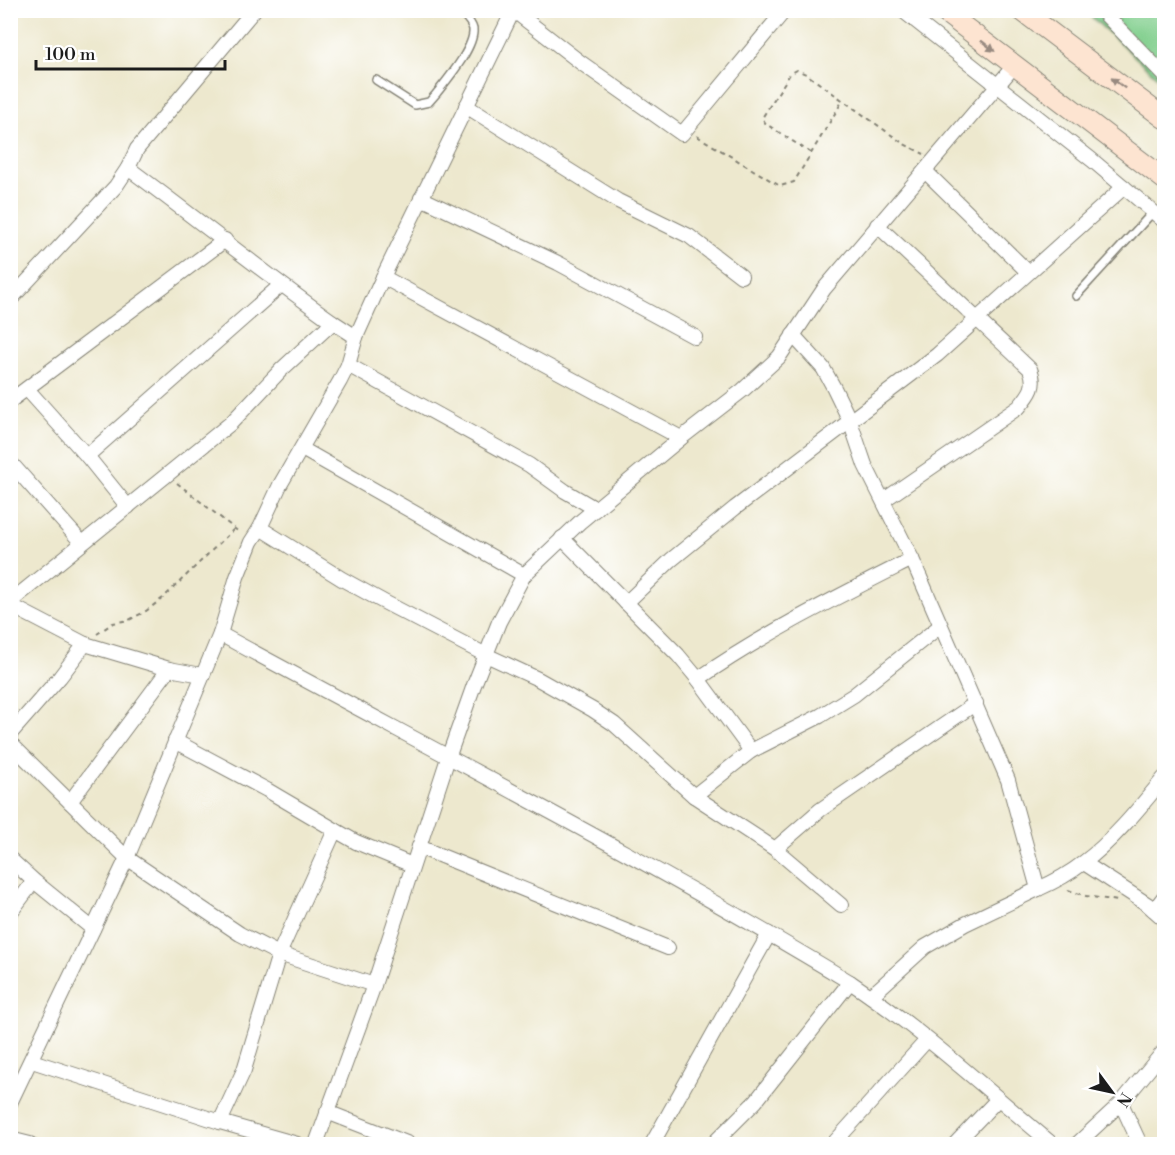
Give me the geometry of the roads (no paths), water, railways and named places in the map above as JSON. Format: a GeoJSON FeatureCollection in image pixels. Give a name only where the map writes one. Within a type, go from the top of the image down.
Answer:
{"type":"FeatureCollection","features":[{"type":"Feature","properties":{"kind":"street"},"geometry":{"type":"LineString","coordinates":[[10,300],[108,194],[128,168],[137,149],[254,10]]}},
{"type":"Feature","properties":{"kind":"street"},"geometry":{"type":"LineString","coordinates":[[10,1103],[127,858],[220,634],[237,577],[251,542],[280,485],[348,365],[356,336],[383,277],[513,11],[580,62],[682,134],[785,10]]}},
{"type":"Feature","properties":{"kind":"street"},"geometry":{"type":"LineString","coordinates":[[902,10],[1164,221]]}},
{"type":"Feature","properties":{"kind":"street"},"geometry":{"type":"LineString","coordinates":[[942,10],[1164,179]]}},
{"type":"Feature","properties":{"kind":"street"},"geometry":{"type":"LineString","coordinates":[[1021,10],[1164,117]]}},
{"type":"Feature","properties":{"kind":"street"},"geometry":{"type":"LineString","coordinates":[[1101,10],[1164,75]]}},
{"type":"Feature","properties":{"kind":"street"},"geometry":{"type":"LineString","coordinates":[[316,1144],[374,985],[448,758],[503,614],[524,575],[562,538],[681,438],[743,390],[779,357],[814,302],[1014,66]]}},
{"type":"Feature","properties":{"kind":"street"},"geometry":{"type":"LineString","coordinates":[[466,106],[618,201],[689,237],[741,276]]}},
{"type":"Feature","properties":{"kind":"street"},"geometry":{"type":"LineString","coordinates":[[930,165],[1028,272]]}},
{"type":"Feature","properties":{"kind":"street"},"geometry":{"type":"LineString","coordinates":[[128,168],[281,285],[356,336]]}},
{"type":"Feature","properties":{"kind":"street"},"geometry":{"type":"LineString","coordinates":[[626,603],[671,560],[735,508],[937,355],[1124,187]]}},
{"type":"Feature","properties":{"kind":"street"},"geometry":{"type":"LineString","coordinates":[[421,198],[558,263],[694,337]]}},
{"type":"Feature","properties":{"kind":"street"},"geometry":{"type":"LineString","coordinates":[[877,225],[1030,369],[1034,379],[1029,394],[1019,407],[884,500]]}},
{"type":"Feature","properties":{"kind":"street"},"geometry":{"type":"LineString","coordinates":[[10,401],[225,240]]}},
{"type":"Feature","properties":{"kind":"street"},"geometry":{"type":"LineString","coordinates":[[383,277],[681,438]]}},
{"type":"Feature","properties":{"kind":"street"},"geometry":{"type":"LineString","coordinates":[[87,456],[281,285]]}},
{"type":"Feature","properties":{"kind":"street"},"geometry":{"type":"LineString","coordinates":[[202,675],[169,669],[85,644],[10,603],[242,413],[281,370],[333,322]]}},
{"type":"Feature","properties":{"kind":"street"},"geometry":{"type":"LineString","coordinates":[[793,336],[823,368],[850,421],[865,465],[912,559],[1008,780],[1045,886]]}},
{"type":"Feature","properties":{"kind":"street"},"geometry":{"type":"LineString","coordinates":[[348,365],[529,465],[565,491],[596,509]]}},
{"type":"Feature","properties":{"kind":"street"},"geometry":{"type":"LineString","coordinates":[[27,389],[87,456],[128,507]]}},
{"type":"Feature","properties":{"kind":"street"},"geometry":{"type":"LineString","coordinates":[[302,449],[524,575]]}},
{"type":"Feature","properties":{"kind":"street"},"geometry":{"type":"LineString","coordinates":[[10,462],[82,543]]}},
{"type":"Feature","properties":{"kind":"street"},"geometry":{"type":"LineString","coordinates":[[260,528],[352,585],[486,656],[538,679],[607,720],[694,796],[775,849],[841,904]]}},
{"type":"Feature","properties":{"kind":"street"},"geometry":{"type":"LineString","coordinates":[[562,538],[657,633],[698,679],[751,751]]}},
{"type":"Feature","properties":{"kind":"street"},"geometry":{"type":"LineString","coordinates":[[698,679],[738,651],[826,602],[912,559]]}},
{"type":"Feature","properties":{"kind":"street"},"geometry":{"type":"LineString","coordinates":[[694,796],[751,751],[820,716],[854,695],[940,626]]}},
{"type":"Feature","properties":{"kind":"street"},"geometry":{"type":"LineString","coordinates":[[220,634],[608,842],[850,982],[872,996],[927,1040],[1052,1144]]}},
{"type":"Feature","properties":{"kind":"street"},"geometry":{"type":"LineString","coordinates":[[10,734],[60,677],[85,644]]}},
{"type":"Feature","properties":{"kind":"street"},"geometry":{"type":"LineString","coordinates":[[70,802],[169,669]]}},
{"type":"Feature","properties":{"kind":"street"},"geometry":{"type":"LineString","coordinates":[[775,849],[820,810],[976,704]]}},
{"type":"Feature","properties":{"kind":"street"},"geometry":{"type":"LineString","coordinates":[[175,741],[267,790],[356,842],[412,865]]}},
{"type":"Feature","properties":{"kind":"street"},"geometry":{"type":"LineString","coordinates":[[10,743],[127,858],[240,934],[279,954],[374,985]]}},
{"type":"Feature","properties":{"kind":"street"},"geometry":{"type":"LineString","coordinates":[[872,996],[925,947],[985,914],[1045,886],[1084,863],[1132,815],[1164,778]]}},
{"type":"Feature","properties":{"kind":"street"},"geometry":{"type":"LineString","coordinates":[[220,1122],[244,1070],[279,954],[335,830]]}},
{"type":"Feature","properties":{"kind":"street"},"geometry":{"type":"LineString","coordinates":[[419,847],[668,948]]}},
{"type":"Feature","properties":{"kind":"street"},"geometry":{"type":"LineString","coordinates":[[11,861],[93,930]]}},
{"type":"Feature","properties":{"kind":"street"},"geometry":{"type":"LineString","coordinates":[[1084,863],[1155,911],[1164,897]]}},
{"type":"Feature","properties":{"kind":"street"},"geometry":{"type":"LineString","coordinates":[[10,913],[34,881]]}},
{"type":"Feature","properties":{"kind":"street"},"geometry":{"type":"LineString","coordinates":[[652,1144],[769,934]]}},
{"type":"Feature","properties":{"kind":"street"},"geometry":{"type":"LineString","coordinates":[[713,1144],[756,1101],[850,982]]}},
{"type":"Feature","properties":{"kind":"street"},"geometry":{"type":"LineString","coordinates":[[833,1144],[927,1040]]}},
{"type":"Feature","properties":{"kind":"street"},"geometry":{"type":"LineString","coordinates":[[1077,1144],[1121,1103],[1164,1051]]}},
{"type":"Feature","properties":{"kind":"street"},"geometry":{"type":"LineString","coordinates":[[32,1061],[220,1122],[297,1144]]}},
{"type":"Feature","properties":{"kind":"street"},"geometry":{"type":"LineString","coordinates":[[955,1144],[998,1099]]}},
{"type":"Feature","properties":{"kind":"street"},"geometry":{"type":"LineString","coordinates":[[1121,1103],[1140,1144]]}},
{"type":"Feature","properties":{"kind":"street"},"geometry":{"type":"LineString","coordinates":[[327,1112],[409,1144]]}},
{"type":"Feature","properties":{"kind":"street"},"geometry":{"type":"LineString","coordinates":[[10,1139],[30,1144]]}},
{"type":"Feature","properties":{"kind":"lane"},"geometry":{"type":"LineString","coordinates":[[376,80],[415,105],[429,102],[472,40],[472,28],[468,18],[459,10]]}},
{"type":"Feature","properties":{"kind":"lane"},"geometry":{"type":"LineString","coordinates":[[1077,296],[1153,212]]}}]}
